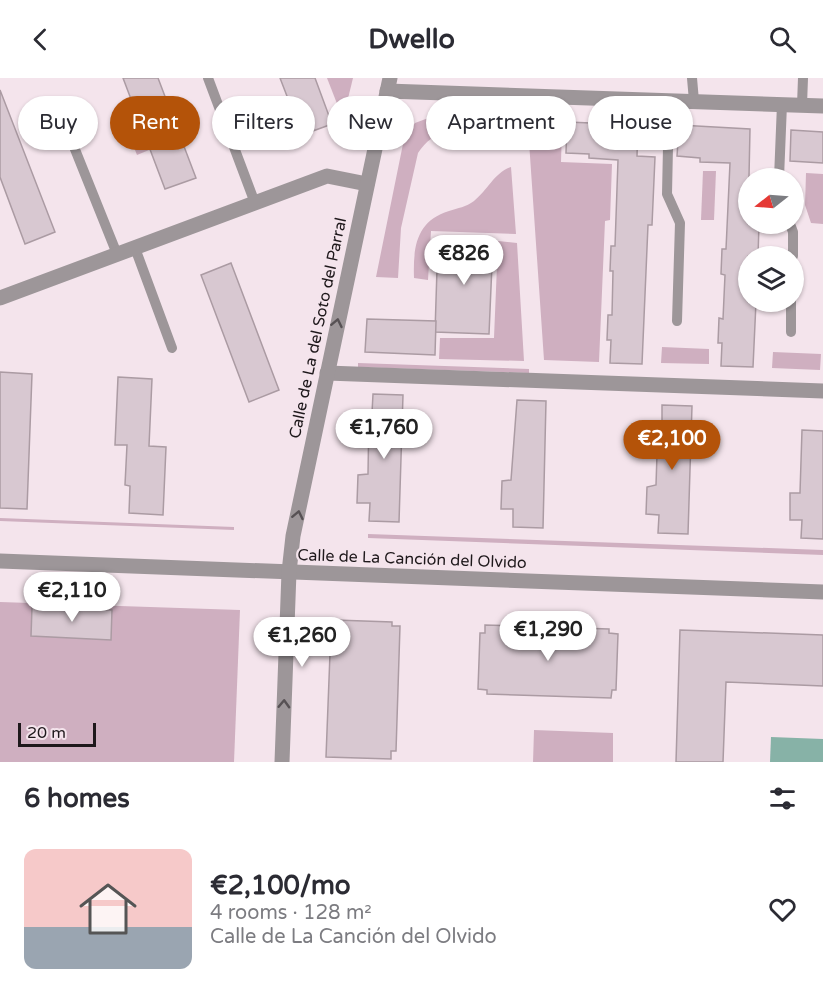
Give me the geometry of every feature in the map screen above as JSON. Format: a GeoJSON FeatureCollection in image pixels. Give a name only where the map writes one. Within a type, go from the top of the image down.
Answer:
{"type":"FeatureCollection","features":[{"type":"Feature","properties":{"kind":"street","name":"Calle de La del Soto del Parral"},"geometry":{"type":"LineString","coordinates":[[282,762],[289,572],[293,536],[388,85],[594,96]]}},
{"type":"Feature","properties":{"kind":"street","name":"Calle de La del Soto del Parral"},"geometry":{"type":"LineString","coordinates":[[694,101],[823,106]]}},
{"type":"Feature","properties":{"kind":"street"},"geometry":{"type":"LineString","coordinates":[[0,298],[327,176],[367,184]]}},
{"type":"Feature","properties":{"kind":"street"},"geometry":{"type":"LineString","coordinates":[[327,373],[823,391]]}},
{"type":"Feature","properties":{"kind":"street","name":"Calle de La Canción del Olvido"},"geometry":{"type":"LineString","coordinates":[[0,561],[823,592]]}},
{"type":"Feature","properties":{"kind":"lane"},"geometry":{"type":"LineString","coordinates":[[208,78],[255,203]]}},
{"type":"Feature","properties":{"kind":"lane"},"geometry":{"type":"LineString","coordinates":[[692,78],[694,101]]}},
{"type":"Feature","properties":{"kind":"lane"},"geometry":{"type":"LineString","coordinates":[[802,105],[803,78]]}},
{"type":"Feature","properties":{"kind":"lane"},"geometry":{"type":"LineString","coordinates":[[779,168],[782,104]]}},
{"type":"Feature","properties":{"kind":"lane"},"geometry":{"type":"LineString","coordinates":[[75,150],[117,254]]}},
{"type":"Feature","properties":{"kind":"lane"},"geometry":{"type":"LineString","coordinates":[[668,150],[667,194],[680,223],[676,321]]}},
{"type":"Feature","properties":{"kind":"lane"},"geometry":{"type":"LineString","coordinates":[[135,248],[172,348]]}},
{"type":"Feature","properties":{"kind":"lane"},"geometry":{"type":"LineString","coordinates":[[791,312],[791,332]]}},
{"type":"Feature","properties":{"kind":"shaded area"},"geometry":{"type":"Polygon","coordinates":[[[327,78],[353,78],[349,96],[334,96],[327,78]]]}},
{"type":"Feature","properties":{"kind":"shaded area"},"geometry":{"type":"Polygon","coordinates":[[[426,119],[426,144],[418,153],[401,228],[398,278],[376,277],[402,150],[414,150],[415,123],[426,119]]]}},
{"type":"Feature","properties":{"kind":"shaded area"},"geometry":{"type":"Polygon","coordinates":[[[135,150],[149,150],[137,155],[135,150]]]}},
{"type":"Feature","properties":{"kind":"shaded area"},"geometry":{"type":"Polygon","coordinates":[[[530,150],[561,150],[561,162],[612,164],[610,220],[605,221],[599,362],[544,360],[530,150]]]}},
{"type":"Feature","properties":{"kind":"shaded area"},"geometry":{"type":"Polygon","coordinates":[[[511,167],[516,234],[431,231],[428,280],[414,278],[416,246],[429,221],[474,201],[500,173],[511,167]]]}},
{"type":"Feature","properties":{"kind":"shaded area"},"geometry":{"type":"Polygon","coordinates":[[[703,171],[716,171],[714,220],[701,220],[703,171]]]}},
{"type":"Feature","properties":{"kind":"shaded area"},"geometry":{"type":"Polygon","coordinates":[[[806,173],[823,174],[823,224],[811,223],[805,205],[806,173]]]}},
{"type":"Feature","properties":{"kind":"shaded area"},"geometry":{"type":"Polygon","coordinates":[[[498,241],[517,243],[524,361],[439,359],[440,338],[494,338],[498,241]]]}},
{"type":"Feature","properties":{"kind":"shaded area"},"geometry":{"type":"Polygon","coordinates":[[[662,347],[709,349],[709,364],[661,363],[662,347]]]}},
{"type":"Feature","properties":{"kind":"shaded area"},"geometry":{"type":"Polygon","coordinates":[[[773,352],[821,354],[820,370],[772,368],[773,352]]]}},
{"type":"Feature","properties":{"kind":"shaded area"},"geometry":{"type":"Polygon","coordinates":[[[358,363],[529,369],[529,373],[358,367],[358,363]]]}},
{"type":"Feature","properties":{"kind":"shaded area"},"geometry":{"type":"Polygon","coordinates":[[[0,518],[234,527],[234,530],[0,521],[0,518]]]}},
{"type":"Feature","properties":{"kind":"shaded area"},"geometry":{"type":"Polygon","coordinates":[[[368,534],[823,550],[823,555],[368,538],[368,534]]]}},
{"type":"Feature","properties":{"kind":"shaded area"},"geometry":{"type":"Polygon","coordinates":[[[0,602],[240,610],[234,762],[0,762],[0,602]]]}},
{"type":"Feature","properties":{"kind":"shaded area"},"geometry":{"type":"Polygon","coordinates":[[[534,730],[613,733],[613,762],[533,762],[534,730]]]}},
{"type":"Feature","properties":{"kind":"shaded area"},"geometry":{"type":"Polygon","coordinates":[[[771,737],[823,739],[823,762],[770,762],[771,737]]]}},
{"type":"Feature","properties":{"kind":"building"},"geometry":{"type":"Polygon","coordinates":[[[123,78],[158,78],[165,96],[130,96],[123,78]]]}},
{"type":"Feature","properties":{"kind":"building"},"geometry":{"type":"Polygon","coordinates":[[[280,78],[315,78],[327,110],[327,126],[315,130],[315,96],[287,96],[280,78]]]}},
{"type":"Feature","properties":{"kind":"building"},"geometry":{"type":"Polygon","coordinates":[[[0,90],[18,136],[18,150],[23,150],[55,232],[25,244],[0,177],[0,90]]]}},
{"type":"Feature","properties":{"kind":"building"},"geometry":{"type":"Polygon","coordinates":[[[576,122],[588,123],[588,150],[637,150],[637,156],[655,157],[652,225],[648,225],[642,364],[610,363],[611,340],[607,340],[608,315],[612,315],[613,271],[610,271],[611,246],[615,246],[618,160],[589,158],[589,154],[566,153],[566,150],[576,150],[576,122]]]}},
{"type":"Feature","properties":{"kind":"building"},"geometry":{"type":"Polygon","coordinates":[[[693,126],[750,129],[749,168],[738,168],[738,234],[759,234],[758,246],[738,246],[738,312],[756,312],[753,367],[721,366],[722,343],[718,343],[719,318],[723,319],[725,275],[721,274],[722,249],[726,249],[730,163],[700,162],[700,158],[677,156],[677,150],[693,150],[693,126]]]}},
{"type":"Feature","properties":{"kind":"building"},"geometry":{"type":"Polygon","coordinates":[[[791,130],[823,132],[823,163],[790,161],[791,130]]]}},
{"type":"Feature","properties":{"kind":"building"},"geometry":{"type":"Polygon","coordinates":[[[150,150],[185,150],[196,178],[165,189],[150,150]]]}},
{"type":"Feature","properties":{"kind":"building"},"geometry":{"type":"Polygon","coordinates":[[[438,238],[493,241],[489,334],[435,332],[438,238]]]}},
{"type":"Feature","properties":{"kind":"building"},"geometry":{"type":"Polygon","coordinates":[[[231,263],[279,390],[249,402],[201,275],[231,263]]]}},
{"type":"Feature","properties":{"kind":"building"},"geometry":{"type":"Polygon","coordinates":[[[367,319],[436,321],[435,355],[365,352],[367,319]]]}},
{"type":"Feature","properties":{"kind":"building"},"geometry":{"type":"Polygon","coordinates":[[[0,372],[32,374],[27,509],[0,508],[0,372]]]}},
{"type":"Feature","properties":{"kind":"building"},"geometry":{"type":"Polygon","coordinates":[[[118,377],[152,379],[149,446],[166,447],[163,515],[129,513],[130,486],[125,485],[127,445],[115,445],[118,377]]]}},
{"type":"Feature","properties":{"kind":"building"},"geometry":{"type":"Polygon","coordinates":[[[373,394],[403,395],[399,522],[369,521],[370,503],[357,503],[358,475],[368,474],[369,413],[372,413],[373,394]]]}},
{"type":"Feature","properties":{"kind":"building"},"geometry":{"type":"Polygon","coordinates":[[[517,400],[546,401],[543,528],[513,527],[513,509],[501,509],[502,481],[511,480],[517,400]]]}},
{"type":"Feature","properties":{"kind":"building"},"geometry":{"type":"Polygon","coordinates":[[[662,405],[692,406],[688,534],[658,533],[659,515],[646,514],[647,487],[656,485],[658,424],[662,424],[662,405]]]}},
{"type":"Feature","properties":{"kind":"building"},"geometry":{"type":"Polygon","coordinates":[[[802,430],[823,431],[823,539],[801,538],[802,520],[790,520],[790,493],[800,493],[802,430]]]}},
{"type":"Feature","properties":{"kind":"building"},"geometry":{"type":"Polygon","coordinates":[[[32,607],[112,610],[111,640],[31,636],[32,607]]]}},
{"type":"Feature","properties":{"kind":"building"},"geometry":{"type":"Polygon","coordinates":[[[335,620],[392,622],[392,626],[400,626],[396,751],[391,751],[391,759],[326,757],[331,628],[335,628],[335,620]]]}},
{"type":"Feature","properties":{"kind":"building"},"geometry":{"type":"Polygon","coordinates":[[[485,625],[609,629],[609,633],[618,634],[616,690],[612,690],[611,698],[487,694],[487,690],[478,689],[480,633],[485,633],[485,625]]]}},
{"type":"Feature","properties":{"kind":"building"},"geometry":{"type":"Polygon","coordinates":[[[680,630],[823,635],[823,686],[726,682],[723,762],[676,762],[680,630]]]}}]}
